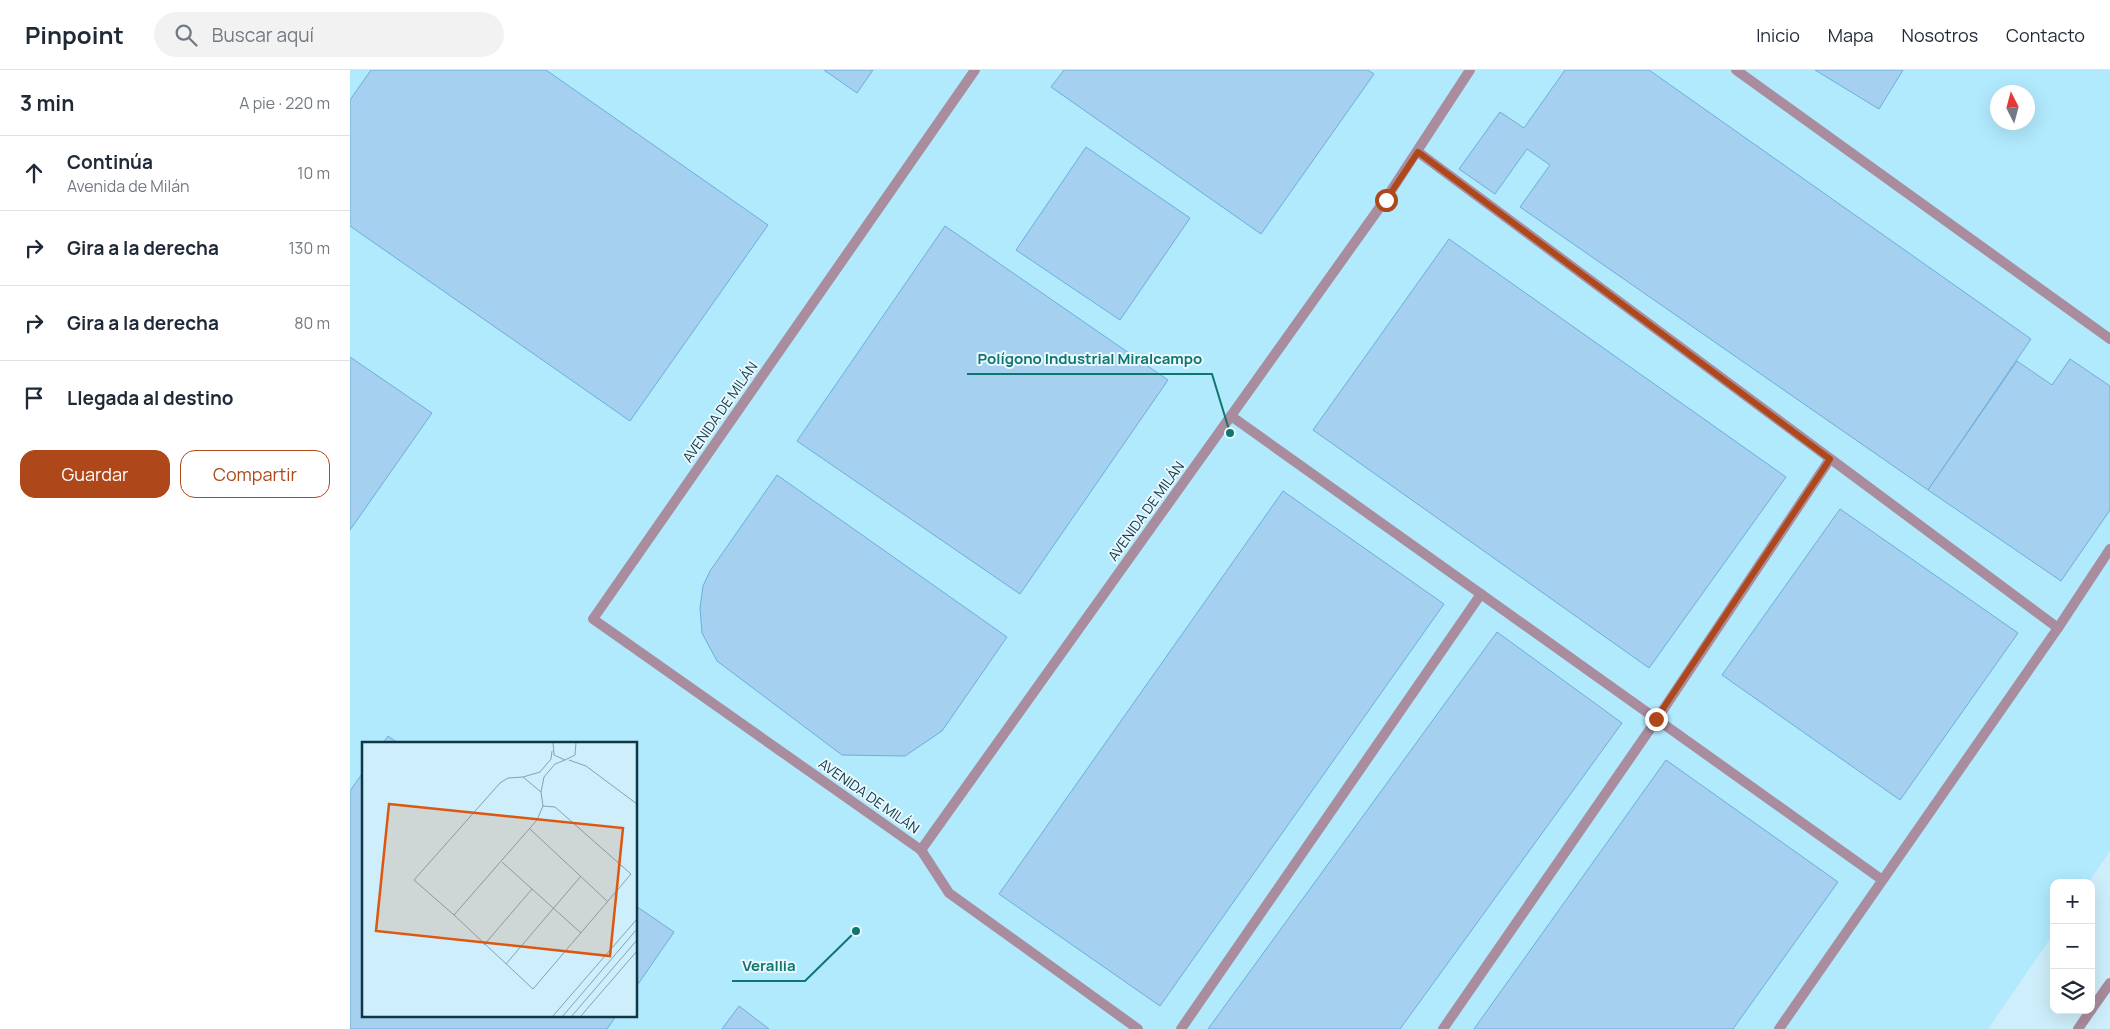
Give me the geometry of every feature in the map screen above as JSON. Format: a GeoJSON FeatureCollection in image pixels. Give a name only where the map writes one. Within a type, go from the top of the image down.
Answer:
{"type":"FeatureCollection","features":[{"type":"Feature","properties":{"kind":"street","name":"AVENIDA DE MILÁN"},"geometry":{"type":"LineString","coordinates":[[975,70],[593,618],[921,850],[1418,152],[1470,70]]}},
{"type":"Feature","properties":{"kind":"street"},"geometry":{"type":"LineString","coordinates":[[1736,70],[2110,339]]}},
{"type":"Feature","properties":{"kind":"street"},"geometry":{"type":"LineString","coordinates":[[1418,152],[2058,628]]}},
{"type":"Feature","properties":{"kind":"street"},"geometry":{"type":"LineString","coordinates":[[1231,416],[1881,879]]}},
{"type":"Feature","properties":{"kind":"street"},"geometry":{"type":"LineString","coordinates":[[1443,1029],[1656,719],[1830,459]]}},
{"type":"Feature","properties":{"kind":"street"},"geometry":{"type":"LineString","coordinates":[[1779,1029],[1881,879],[2058,628],[2110,549]]}},
{"type":"Feature","properties":{"kind":"street"},"geometry":{"type":"LineString","coordinates":[[1181,1029],[1481,594]]}},
{"type":"Feature","properties":{"kind":"street"},"geometry":{"type":"LineString","coordinates":[[921,850],[949,893],[1138,1029]]}},
{"type":"Feature","properties":{"kind":"street"},"geometry":{"type":"LineString","coordinates":[[2095,1004],[2110,983]]}},
{"type":"Feature","properties":{"kind":"street"},"geometry":{"type":"LineString","coordinates":[[2078,1029],[2088,1014]]}},
{"type":"Feature","properties":{"kind":"shaded area"},"geometry":{"type":"Polygon","coordinates":[[[350,70],[2110,70],[2110,851],[2091,879],[2050,879],[2050,939],[1988,1029],[350,1029],[350,70]]]}},
{"type":"Feature","properties":{"kind":"building"},"geometry":{"type":"Polygon","coordinates":[[[371,70],[546,70],[768,225],[630,421],[350,226],[350,100],[371,70]]]}},
{"type":"Feature","properties":{"kind":"building"},"geometry":{"type":"Polygon","coordinates":[[[824,70],[873,70],[857,93],[824,70]]]}},
{"type":"Feature","properties":{"kind":"building"},"geometry":{"type":"Polygon","coordinates":[[[1064,70],[1368,70],[1374,74],[1261,234],[1051,87],[1064,70]]]}},
{"type":"Feature","properties":{"kind":"building"},"geometry":{"type":"Polygon","coordinates":[[[1565,70],[1649,70],[2031,339],[1928,490],[1520,207],[1550,165],[1527,149],[1495,194],[1459,169],[1500,112],[1524,128],[1565,70]]]}},
{"type":"Feature","properties":{"kind":"building"},"geometry":{"type":"Polygon","coordinates":[[[1815,70],[1903,70],[1879,109],[1815,70]]]}},
{"type":"Feature","properties":{"kind":"building"},"geometry":{"type":"Polygon","coordinates":[[[1086,147],[1190,218],[1120,320],[1016,250],[1086,147]]]}},
{"type":"Feature","properties":{"kind":"building"},"geometry":{"type":"Polygon","coordinates":[[[945,226],[1168,380],[1020,594],[797,441],[945,226]]]}},
{"type":"Feature","properties":{"kind":"building"},"geometry":{"type":"Polygon","coordinates":[[[1449,239],[1786,477],[1649,668],[1313,430],[1449,239]]]}},
{"type":"Feature","properties":{"kind":"building"},"geometry":{"type":"Polygon","coordinates":[[[350,357],[432,413],[350,530],[350,357]]]}},
{"type":"Feature","properties":{"kind":"building"},"geometry":{"type":"Polygon","coordinates":[[[2070,359],[2110,386],[2110,510],[2061,581],[1928,490],[2017,361],[2052,385],[2070,359]]]}},
{"type":"Feature","properties":{"kind":"building"},"geometry":{"type":"Polygon","coordinates":[[[777,475],[1007,637],[942,731],[905,756],[842,755],[717,661],[702,633],[700,608],[703,586],[710,571],[777,475]]]}},
{"type":"Feature","properties":{"kind":"building"},"geometry":{"type":"Polygon","coordinates":[[[1283,491],[1444,604],[1160,1006],[999,894],[1283,491]]]}},
{"type":"Feature","properties":{"kind":"building"},"geometry":{"type":"Polygon","coordinates":[[[1840,509],[2018,633],[1900,800],[1722,675],[1840,509]]]}},
{"type":"Feature","properties":{"kind":"building"},"geometry":{"type":"Polygon","coordinates":[[[1497,632],[1622,723],[1400,1029],[1208,1029],[1497,632]]]}},
{"type":"Feature","properties":{"kind":"building"},"geometry":{"type":"Polygon","coordinates":[[[388,736],[397,742],[384,742],[388,736]]]}},
{"type":"Feature","properties":{"kind":"building"},"geometry":{"type":"Polygon","coordinates":[[[1666,760],[1838,882],[1733,1029],[1474,1029],[1666,760]]]}},
{"type":"Feature","properties":{"kind":"building"},"geometry":{"type":"Polygon","coordinates":[[[362,774],[362,1016],[616,1016],[607,1029],[350,1029],[350,791],[362,774]]]}},
{"type":"Feature","properties":{"kind":"building"},"geometry":{"type":"Polygon","coordinates":[[[638,907],[674,932],[638,984],[638,907]]]}},
{"type":"Feature","properties":{"kind":"building"},"geometry":{"type":"Polygon","coordinates":[[[739,1006],[769,1029],[722,1029],[739,1006]]]}},
{"type":"Feature","properties":{"kind":"place","name":"Polígono Industrial Miralcampo"},"geometry":{"type":"Point","coordinates":[1230,433]}},
{"type":"Feature","properties":{"kind":"place","name":"Verallia"},"geometry":{"type":"Point","coordinates":[856,931]}},
{"type":"Feature","properties":{"kind":"route"},"geometry":{"type":"LineString","coordinates":[[1386,200],[1418,152],[1830,459],[1656,719]]}}]}
